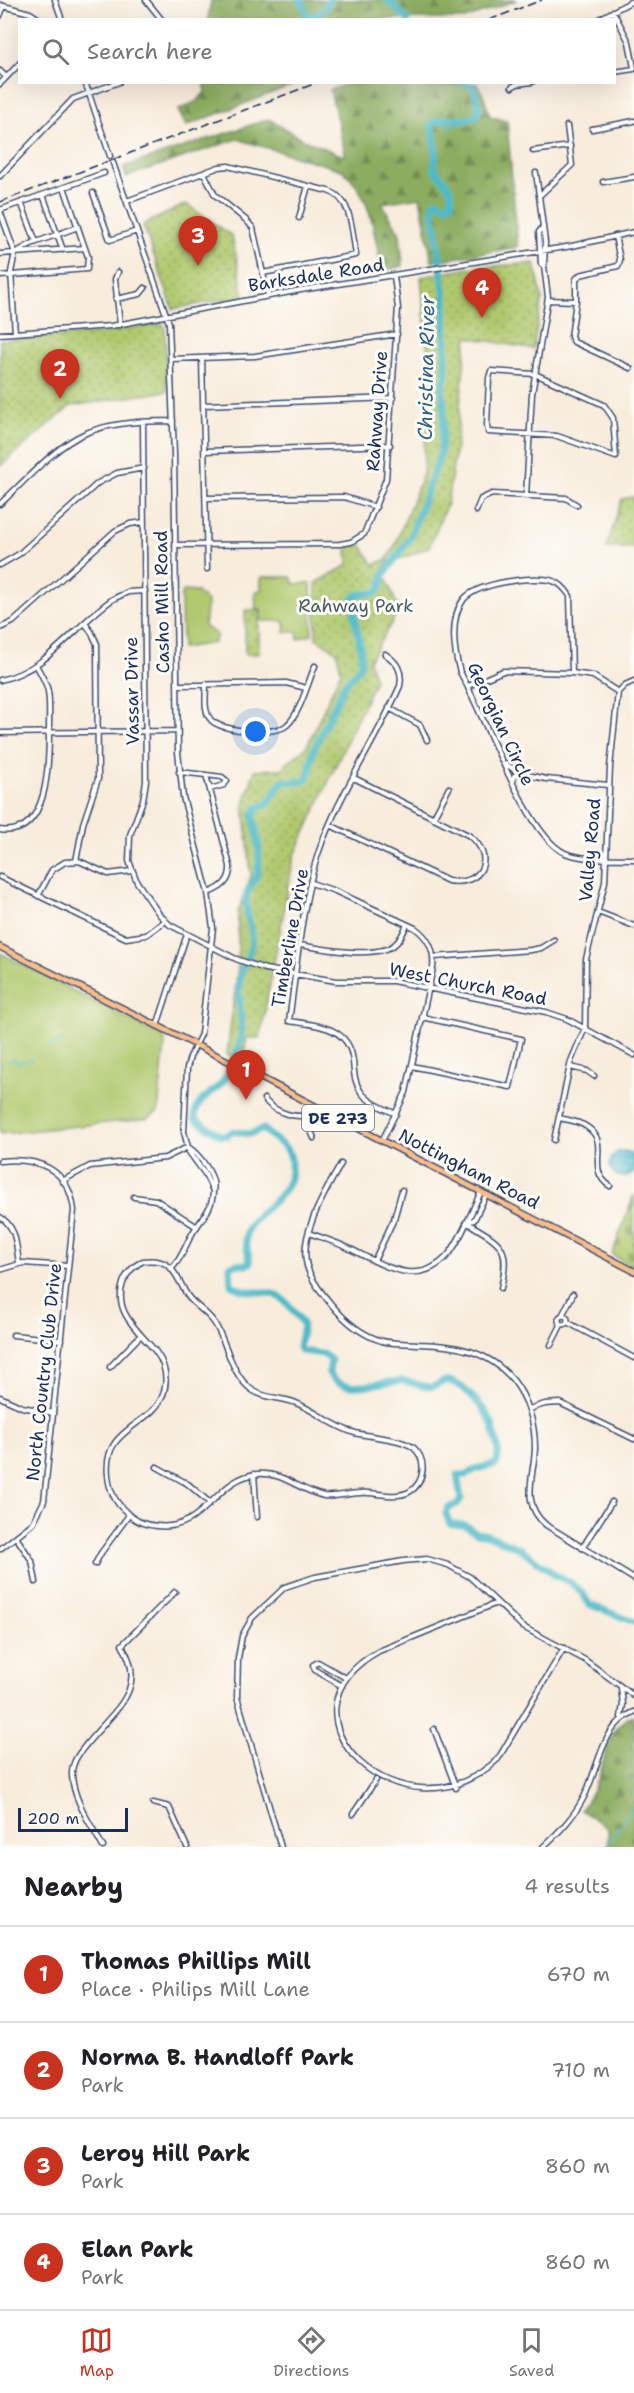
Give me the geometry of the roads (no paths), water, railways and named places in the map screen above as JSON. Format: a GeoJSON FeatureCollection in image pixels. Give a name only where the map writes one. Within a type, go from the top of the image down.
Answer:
{"type":"FeatureCollection","features":[{"type":"Feature","properties":{"kind":"main road","name":"Nottingham Road"},"geometry":{"type":"LineString","coordinates":[[0,947],[236,1065],[634,1271]]}},
{"type":"Feature","properties":{"kind":"street"},"geometry":{"type":"LineString","coordinates":[[55,0],[61,18]]}},
{"type":"Feature","properties":{"kind":"street"},"geometry":{"type":"LineString","coordinates":[[146,0],[159,18]]}},
{"type":"Feature","properties":{"kind":"street"},"geometry":{"type":"LineString","coordinates":[[601,18],[634,0]]}},
{"type":"Feature","properties":{"kind":"street"},"geometry":{"type":"LineString","coordinates":[[0,16],[2,6],[30,13],[38,18]]}},
{"type":"Feature","properties":{"kind":"street"},"geometry":{"type":"LineString","coordinates":[[613,11],[629,42],[634,69],[616,72]]}},
{"type":"Feature","properties":{"kind":"street"},"geometry":{"type":"LineString","coordinates":[[0,84],[18,65]]}},
{"type":"Feature","properties":{"kind":"street"},"geometry":{"type":"LineString","coordinates":[[0,71],[6,77]]}},
{"type":"Feature","properties":{"kind":"street"},"geometry":{"type":"LineString","coordinates":[[86,84],[110,156]]}},
{"type":"Feature","properties":{"kind":"street"},"geometry":{"type":"LineString","coordinates":[[0,176],[69,103],[114,84]]}},
{"type":"Feature","properties":{"kind":"street"},"geometry":{"type":"LineString","coordinates":[[512,87],[517,84]]}},
{"type":"Feature","properties":{"kind":"street"},"geometry":{"type":"LineString","coordinates":[[592,129],[634,121]]}},
{"type":"Feature","properties":{"kind":"street"},"geometry":{"type":"LineString","coordinates":[[539,195],[573,165],[567,126]]}},
{"type":"Feature","properties":{"kind":"street"},"geometry":{"type":"LineString","coordinates":[[533,151],[570,146]]}},
{"type":"Feature","properties":{"kind":"street","name":"Casho Mill Road"},"geometry":{"type":"LineString","coordinates":[[113,163],[168,316],[176,545],[179,772],[213,921],[212,947],[201,1031],[187,1068],[184,1132],[188,1147]]}},
{"type":"Feature","properties":{"kind":"street"},"geometry":{"type":"LineString","coordinates":[[127,201],[224,166],[233,166],[333,192],[343,200],[356,255],[263,273]]}},
{"type":"Feature","properties":{"kind":"street"},"geometry":{"type":"LineString","coordinates":[[15,333],[11,275],[15,253],[0,211],[104,173]]}},
{"type":"Feature","properties":{"kind":"street"},"geometry":{"type":"LineString","coordinates":[[204,173],[215,195],[253,228],[268,296]]}},
{"type":"Feature","properties":{"kind":"street"},"geometry":{"type":"LineString","coordinates":[[526,495],[529,434],[548,300],[543,227],[536,173]]}},
{"type":"Feature","properties":{"kind":"street"},"geometry":{"type":"LineString","coordinates":[[603,182],[634,177]]}},
{"type":"Feature","properties":{"kind":"street"},"geometry":{"type":"LineString","coordinates":[[300,218],[308,186]]}},
{"type":"Feature","properties":{"kind":"street"},"geometry":{"type":"LineString","coordinates":[[0,276],[86,270],[89,261],[64,187]]}},
{"type":"Feature","properties":{"kind":"street"},"geometry":{"type":"LineString","coordinates":[[93,193],[110,240],[137,231]]}},
{"type":"Feature","properties":{"kind":"street"},"geometry":{"type":"LineString","coordinates":[[43,195],[63,250]]}},
{"type":"Feature","properties":{"kind":"street"},"geometry":{"type":"LineString","coordinates":[[21,202],[36,242]]}},
{"type":"Feature","properties":{"kind":"street"},"geometry":{"type":"LineString","coordinates":[[15,253],[36,242],[78,227]]}},
{"type":"Feature","properties":{"kind":"street","name":"Barksdale Road"},"geometry":{"type":"LineString","coordinates":[[0,334],[120,325],[268,296],[543,250],[634,232]]}},
{"type":"Feature","properties":{"kind":"street"},"geometry":{"type":"LineString","coordinates":[[615,237],[619,264],[578,277],[571,334],[572,340],[630,368]]}},
{"type":"Feature","properties":{"kind":"street"},"geometry":{"type":"LineString","coordinates":[[0,254],[85,248]]}},
{"type":"Feature","properties":{"kind":"street"},"geometry":{"type":"LineString","coordinates":[[118,272],[115,279],[120,325]]}},
{"type":"Feature","properties":{"kind":"street","name":"Rahway Drive"},"geometry":{"type":"LineString","coordinates":[[176,545],[346,543],[357,540],[364,534],[386,479],[390,445],[398,302],[394,276]]}},
{"type":"Feature","properties":{"kind":"street"},"geometry":{"type":"LineString","coordinates":[[117,299],[140,294],[145,288]]}},
{"type":"Feature","properties":{"kind":"street"},"geometry":{"type":"LineString","coordinates":[[548,300],[576,301]]}},
{"type":"Feature","properties":{"kind":"street"},"geometry":{"type":"LineString","coordinates":[[171,359],[255,356],[397,334]]}},
{"type":"Feature","properties":{"kind":"street"},"geometry":{"type":"LineString","coordinates":[[202,358],[207,569]]}},
{"type":"Feature","properties":{"kind":"street"},"geometry":{"type":"LineString","coordinates":[[491,371],[536,374],[608,408],[614,418],[616,457],[561,437],[488,432],[491,371]]}},
{"type":"Feature","properties":{"kind":"street"},"geometry":{"type":"LineString","coordinates":[[204,405],[393,398]]}},
{"type":"Feature","properties":{"kind":"street"},"geometry":{"type":"LineString","coordinates":[[0,504],[75,439],[96,429],[143,422],[173,421]]}},
{"type":"Feature","properties":{"kind":"street","name":"Vassar Drive"},"geometry":{"type":"LineString","coordinates":[[143,422],[145,794],[129,844],[132,871],[137,882],[165,921],[187,934]]}},
{"type":"Feature","properties":{"kind":"street"},"geometry":{"type":"LineString","coordinates":[[206,451],[390,445]]}},
{"type":"Feature","properties":{"kind":"street"},"geometry":{"type":"LineString","coordinates":[[0,565],[19,554],[98,483],[117,473],[144,468]]}},
{"type":"Feature","properties":{"kind":"street"},"geometry":{"type":"LineString","coordinates":[[476,511],[478,503],[486,496],[499,494],[566,498],[577,505]]}},
{"type":"Feature","properties":{"kind":"street"},"geometry":{"type":"LineString","coordinates":[[206,498],[344,497],[376,507]]}},
{"type":"Feature","properties":{"kind":"street"},"geometry":{"type":"LineString","coordinates":[[0,628],[13,622],[115,531],[131,524],[144,522]]}},
{"type":"Feature","properties":{"kind":"street","name":"Georgian Circle"},"geometry":{"type":"LineString","coordinates":[[572,673],[570,596],[556,582],[540,578],[524,579],[477,590],[465,598],[459,611],[454,646],[460,672],[513,783],[541,832],[555,848],[577,857],[634,859]]}},
{"type":"Feature","properties":{"kind":"street"},"geometry":{"type":"LineString","coordinates":[[0,680],[22,673],[36,665],[113,599],[128,592],[145,591]]}},
{"type":"Feature","properties":{"kind":"street"},"geometry":{"type":"LineString","coordinates":[[76,861],[83,824],[97,784],[97,644],[85,623]]}},
{"type":"Feature","properties":{"kind":"street","name":"Timberline Drive"},"geometry":{"type":"LineString","coordinates":[[385,654],[396,663],[401,675],[400,686],[330,825],[318,854],[300,945],[289,1021],[322,1026],[338,1033],[351,1049],[355,1079],[359,1089],[369,1100],[396,1114]]}},
{"type":"Feature","properties":{"kind":"street"},"geometry":{"type":"LineString","coordinates":[[0,830],[10,831],[21,828],[29,822],[35,814],[48,777],[47,689],[36,665]]}},
{"type":"Feature","properties":{"kind":"street"},"geometry":{"type":"LineString","coordinates":[[206,684],[206,711],[215,724],[266,732],[281,730],[290,723],[315,666]]}},
{"type":"Feature","properties":{"kind":"street"},"geometry":{"type":"LineString","coordinates":[[468,686],[503,671],[572,673],[593,676],[618,692],[624,685],[634,681]]}},
{"type":"Feature","properties":{"kind":"street"},"geometry":{"type":"LineString","coordinates":[[177,684],[286,683],[306,688]]}},
{"type":"Feature","properties":{"kind":"street","name":"Valley Road"},"geometry":{"type":"LineString","coordinates":[[585,1028],[586,958],[598,912],[606,858],[609,785],[618,692]]}},
{"type":"Feature","properties":{"kind":"street"},"geometry":{"type":"LineString","coordinates":[[389,708],[420,725],[427,740]]}},
{"type":"Feature","properties":{"kind":"street"},"geometry":{"type":"LineString","coordinates":[[0,733],[177,731]]}},
{"type":"Feature","properties":{"kind":"street"},"geometry":{"type":"LineString","coordinates":[[505,764],[519,773],[546,779],[609,785]]}},
{"type":"Feature","properties":{"kind":"street"},"geometry":{"type":"LineString","coordinates":[[179,772],[222,777],[227,781],[224,785],[210,789]]}},
{"type":"Feature","properties":{"kind":"street"},"geometry":{"type":"LineString","coordinates":[[513,783],[514,776],[519,773]]}},
{"type":"Feature","properties":{"kind":"street"},"geometry":{"type":"LineString","coordinates":[[206,775],[230,871],[225,883],[208,893]]}},
{"type":"Feature","properties":{"kind":"street"},"geometry":{"type":"LineString","coordinates":[[330,825],[448,881],[461,883],[479,874],[483,850],[477,841],[354,778]]}},
{"type":"Feature","properties":{"kind":"street"},"geometry":{"type":"LineString","coordinates":[[433,818],[449,788]]}},
{"type":"Feature","properties":{"kind":"street"},"geometry":{"type":"LineString","coordinates":[[38,896],[54,868],[65,862],[76,861],[108,874],[132,871]]}},
{"type":"Feature","properties":{"kind":"street"},"geometry":{"type":"LineString","coordinates":[[0,877],[126,938],[146,935],[165,921]]}},
{"type":"Feature","properties":{"kind":"street"},"geometry":{"type":"LineString","coordinates":[[311,883],[335,891],[407,925],[425,937],[434,957],[405,1096],[382,1141]]}},
{"type":"Feature","properties":{"kind":"street"},"geometry":{"type":"LineString","coordinates":[[598,912],[634,926]]}},
{"type":"Feature","properties":{"kind":"street"},"geometry":{"type":"LineString","coordinates":[[300,945],[337,951],[383,949],[398,941],[407,925]]}},
{"type":"Feature","properties":{"kind":"street"},"geometry":{"type":"LineString","coordinates":[[157,1026],[187,934]]}},
{"type":"Feature","properties":{"kind":"street","name":"West Church Road"},"geometry":{"type":"LineString","coordinates":[[187,934],[250,965],[296,975],[342,981],[393,981],[551,1013],[585,1028],[634,1055]]}},
{"type":"Feature","properties":{"kind":"street"},"geometry":{"type":"LineString","coordinates":[[434,957],[531,950],[554,940]]}},
{"type":"Feature","properties":{"kind":"street"},"geometry":{"type":"LineString","coordinates":[[412,1066],[510,1087],[521,1039],[422,1017]]}},
{"type":"Feature","properties":{"kind":"street"},"geometry":{"type":"LineString","coordinates":[[554,1140],[570,1067],[585,1028]]}},
{"type":"Feature","properties":{"kind":"street"},"geometry":{"type":"LineString","coordinates":[[570,1067],[587,1071],[594,1076]]}},
{"type":"Feature","properties":{"kind":"street"},"geometry":{"type":"LineString","coordinates":[[264,1099],[270,1107],[298,1117],[304,1116]]}},
{"type":"Feature","properties":{"kind":"street"},"geometry":{"type":"LineString","coordinates":[[304,1116],[311,1104]]}},
{"type":"Feature","properties":{"kind":"street"},"geometry":{"type":"LineString","coordinates":[[304,1116],[314,1138]]}},
{"type":"Feature","properties":{"kind":"street"},"geometry":{"type":"LineString","coordinates":[[559,1118],[584,1124],[595,1134],[598,1146],[598,1174],[601,1180],[610,1186]]}},
{"type":"Feature","properties":{"kind":"street"},"geometry":{"type":"LineString","coordinates":[[0,1161],[34,1162],[52,1170],[62,1181],[90,1166],[165,1158],[188,1147],[210,1173],[215,1185],[210,1209],[196,1227],[182,1257],[172,1268]]}},
{"type":"Feature","properties":{"kind":"street"},"geometry":{"type":"LineString","coordinates":[[341,1164],[320,1203],[305,1246],[309,1273],[323,1294],[351,1324],[366,1335],[385,1341],[445,1344],[467,1348],[500,1367],[513,1380],[529,1410],[535,1440],[530,1493],[532,1508],[546,1525],[634,1579]]}},
{"type":"Feature","properties":{"kind":"street","name":"North Country Club Drive"},"geometry":{"type":"LineString","coordinates":[[0,1549],[33,1523],[43,1506],[74,1210],[70,1194],[62,1181]]}},
{"type":"Feature","properties":{"kind":"street"},"geometry":{"type":"LineString","coordinates":[[374,1261],[394,1219],[402,1190]]}},
{"type":"Feature","properties":{"kind":"street"},"geometry":{"type":"LineString","coordinates":[[309,1233],[401,1272],[414,1272],[430,1267],[450,1252],[466,1222],[474,1220],[484,1194]]}},
{"type":"Feature","properties":{"kind":"street"},"geometry":{"type":"LineString","coordinates":[[134,1197],[156,1200],[196,1227]]}},
{"type":"Feature","properties":{"kind":"street"},"geometry":{"type":"LineString","coordinates":[[0,1216],[8,1222],[14,1232],[19,1263]]}},
{"type":"Feature","properties":{"kind":"street"},"geometry":{"type":"LineString","coordinates":[[466,1222],[494,1239],[502,1248],[506,1264],[501,1288]]}},
{"type":"Feature","properties":{"kind":"street"},"geometry":{"type":"LineString","coordinates":[[148,1261],[162,1262],[172,1268],[190,1299],[214,1323],[239,1377],[251,1389],[261,1395],[296,1403],[349,1431],[409,1445],[420,1456],[423,1469],[419,1482],[412,1490],[395,1495],[358,1492],[325,1496],[275,1475],[254,1474],[234,1482],[191,1519],[170,1526],[148,1525],[129,1515],[118,1503],[111,1489],[107,1473],[110,1455],[116,1441],[126,1430],[157,1406],[166,1385],[165,1372],[160,1359],[141,1335],[128,1321],[121,1293],[126,1276],[134,1266],[148,1261]]}},
{"type":"Feature","properties":{"kind":"street"},"geometry":{"type":"LineString","coordinates":[[0,1270],[19,1263],[68,1266]]}},
{"type":"Feature","properties":{"kind":"street"},"geometry":{"type":"LineString","coordinates":[[561,1325],[558,1320],[573,1294]]}},
{"type":"Feature","properties":{"kind":"street"},"geometry":{"type":"LineString","coordinates":[[562,1316],[566,1317],[567,1322],[634,1358]]}},
{"type":"Feature","properties":{"kind":"street"},"geometry":{"type":"LineString","coordinates":[[551,1345],[561,1325],[567,1322]]}},
{"type":"Feature","properties":{"kind":"street"},"geometry":{"type":"LineString","coordinates":[[13,1335],[61,1340]]}},
{"type":"Feature","properties":{"kind":"street"},"geometry":{"type":"LineString","coordinates":[[110,1367],[141,1335]]}},
{"type":"Feature","properties":{"kind":"street"},"geometry":{"type":"LineString","coordinates":[[0,1397],[29,1409],[53,1413]]}},
{"type":"Feature","properties":{"kind":"street"},"geometry":{"type":"LineString","coordinates":[[529,1410],[545,1404],[560,1403],[634,1438]]}},
{"type":"Feature","properties":{"kind":"street"},"geometry":{"type":"LineString","coordinates":[[157,1467],[188,1484],[210,1503]]}},
{"type":"Feature","properties":{"kind":"street"},"geometry":{"type":"LineString","coordinates":[[254,1474],[257,1517]]}},
{"type":"Feature","properties":{"kind":"street"},"geometry":{"type":"LineString","coordinates":[[582,1548],[612,1502]]}},
{"type":"Feature","properties":{"kind":"street"},"geometry":{"type":"LineString","coordinates":[[95,1564],[129,1515]]}},
{"type":"Feature","properties":{"kind":"street"},"geometry":{"type":"LineString","coordinates":[[16,1537],[32,1561],[36,1582]]}},
{"type":"Feature","properties":{"kind":"street"},"geometry":{"type":"LineString","coordinates":[[280,1847],[237,1696],[238,1658],[242,1636],[252,1618],[285,1587],[298,1581],[370,1566],[427,1559],[462,1570],[523,1627],[585,1660],[634,1696]]}},
{"type":"Feature","properties":{"kind":"street"},"geometry":{"type":"LineString","coordinates":[[103,1847],[78,1799],[72,1774],[79,1754],[131,1690],[131,1664],[122,1645],[175,1592]]}},
{"type":"Feature","properties":{"kind":"street"},"geometry":{"type":"LineString","coordinates":[[385,1785],[358,1767],[339,1737],[336,1708],[346,1678],[364,1659],[379,1651],[497,1603]]}},
{"type":"Feature","properties":{"kind":"street"},"geometry":{"type":"LineString","coordinates":[[448,1790],[469,1784],[498,1759],[564,1648]]}},
{"type":"Feature","properties":{"kind":"street"},"geometry":{"type":"LineString","coordinates":[[342,1686],[321,1674],[313,1665],[318,1662],[346,1678]]}},
{"type":"Feature","properties":{"kind":"street"},"geometry":{"type":"LineString","coordinates":[[621,1688],[623,1704],[621,1718]]}},
{"type":"Feature","properties":{"kind":"street"},"geometry":{"type":"LineString","coordinates":[[543,1847],[572,1817],[594,1775],[604,1743],[614,1726],[621,1718],[634,1712]]}},
{"type":"Feature","properties":{"kind":"street"},"geometry":{"type":"LineString","coordinates":[[434,1729],[456,1788]]}},
{"type":"Feature","properties":{"kind":"street"},"geometry":{"type":"LineString","coordinates":[[353,1814],[376,1780]]}},
{"type":"Feature","properties":{"kind":"street"},"geometry":{"type":"LineString","coordinates":[[153,1803],[169,1807],[187,1847]]}},
{"type":"Feature","properties":{"kind":"water"},"geometry":{"type":"Polygon","coordinates":[[[623,1151],[635,1159],[635,1169],[632,1173],[623,1177],[614,1173],[610,1164],[614,1155],[623,1151]]]}},
{"type":"Feature","properties":{"kind":"waterway","name":"Christina River"},"geometry":{"type":"LineString","coordinates":[[301,0],[308,16],[316,16],[330,0]]}},
{"type":"Feature","properties":{"kind":"waterway","name":"Christina River"},"geometry":{"type":"LineString","coordinates":[[388,0],[406,18]]}},
{"type":"Feature","properties":{"kind":"waterway","name":"Christina River"},"geometry":{"type":"LineString","coordinates":[[467,84],[473,86],[479,107],[477,115],[468,119],[444,119],[432,124],[436,154],[434,169],[450,189],[452,198],[451,204],[447,206],[437,201],[433,209],[445,297],[446,373],[442,389],[444,409],[441,452],[410,538],[383,576],[381,587],[376,593],[358,594],[353,599],[361,663],[357,671],[346,682],[313,751],[308,777],[302,782],[282,781],[268,804],[257,808],[253,816],[258,838],[259,865],[246,896],[252,940],[239,982],[241,1038],[227,1076],[198,1106],[195,1119],[220,1135],[227,1136],[233,1131],[249,1134],[264,1129],[285,1148],[291,1157],[289,1180],[284,1190],[249,1228],[246,1239],[250,1263],[230,1266],[231,1284],[246,1291],[269,1293],[284,1301],[303,1326],[299,1347],[302,1351],[323,1354],[331,1360],[329,1373],[343,1385],[363,1386],[402,1381],[430,1387],[447,1381],[453,1382],[468,1392],[482,1407],[491,1422],[497,1441],[498,1455],[496,1464],[476,1469],[466,1475],[457,1475],[461,1499],[457,1504],[448,1508],[446,1514],[450,1524],[464,1525],[477,1533],[488,1535],[521,1549],[555,1575],[570,1582],[583,1594],[589,1604],[634,1622]]}},
{"type":"Feature","properties":{"kind":"waterway","name":"Christina River"},"geometry":{"type":"LineString","coordinates":[[442,121],[448,126],[455,126],[468,119]]}},
{"type":"Feature","properties":{"kind":"waterway"},"geometry":{"type":"LineString","coordinates":[[49,1046],[64,1040]]}},
{"type":"Feature","properties":{"kind":"waterway"},"geometry":{"type":"LineString","coordinates":[[7,1061],[15,1059],[17,1063],[32,1059]]}},
{"type":"Feature","properties":{"kind":"waterway"},"geometry":{"type":"LineString","coordinates":[[606,1847],[634,1806]]}},
{"type":"Feature","properties":{"kind":"railway"},"geometry":{"type":"LineString","coordinates":[[494,18],[542,0]]}},
{"type":"Feature","properties":{"kind":"railway"},"geometry":{"type":"LineString","coordinates":[[0,202],[314,84]]}},
{"type":"Feature","properties":{"kind":"place","name":"Leroy Hill Park"},"geometry":{"type":"Point","coordinates":[198,266]}},
{"type":"Feature","properties":{"kind":"place","name":"Elan Park"},"geometry":{"type":"Point","coordinates":[482,318]}},
{"type":"Feature","properties":{"kind":"place","name":"Norma B. Handloff Park"},"geometry":{"type":"Point","coordinates":[60,399]}},
{"type":"Feature","properties":{"kind":"place","name":"Thomas Phillips Mill"},"geometry":{"type":"Point","coordinates":[246,1100]}},
{"type":"Feature","properties":{"kind":"park label","name":"Rahway Park"},"geometry":{"type":"Point","coordinates":[356,606]}}]}
